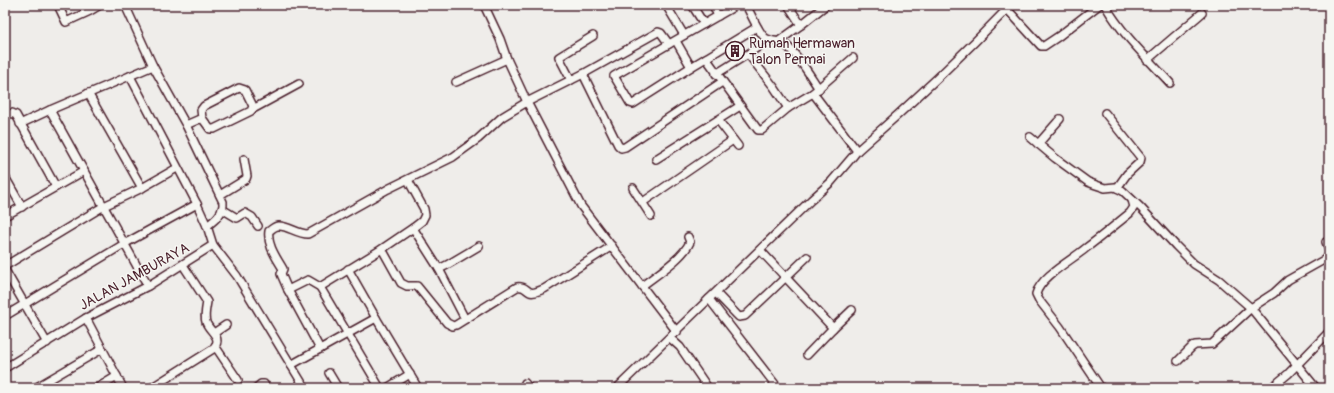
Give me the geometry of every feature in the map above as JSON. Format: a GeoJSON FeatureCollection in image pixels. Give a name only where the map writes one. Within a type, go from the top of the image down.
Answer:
{"type":"FeatureCollection","features":[{"type":"Feature","properties":{"kind":"street"},"geometry":{"type":"LineString","coordinates":[[58,5],[66,22],[100,5]]}},
{"type":"Feature","properties":{"kind":"street"},"geometry":{"type":"LineString","coordinates":[[125,5],[153,66],[186,125],[223,202],[222,209],[214,220],[207,226]]}},
{"type":"Feature","properties":{"kind":"street"},"geometry":{"type":"LineString","coordinates":[[484,5],[500,38],[507,59],[527,102],[581,206],[677,332]]}},
{"type":"Feature","properties":{"kind":"street"},"geometry":{"type":"LineString","coordinates":[[666,5],[684,36]]}},
{"type":"Feature","properties":{"kind":"street"},"geometry":{"type":"LineString","coordinates":[[692,5],[704,24]]}},
{"type":"Feature","properties":{"kind":"street"},"geometry":{"type":"LineString","coordinates":[[713,5],[718,16]]}},
{"type":"Feature","properties":{"kind":"street"},"geometry":{"type":"LineString","coordinates":[[737,5],[614,76],[630,103],[633,104],[757,27]]}},
{"type":"Feature","properties":{"kind":"street"},"geometry":{"type":"LineString","coordinates":[[746,5],[757,27],[765,38],[768,40],[779,41],[792,50],[800,61],[816,91],[857,151]]}},
{"type":"Feature","properties":{"kind":"street"},"geometry":{"type":"LineString","coordinates":[[788,5],[801,25]]}},
{"type":"Feature","properties":{"kind":"street"},"geometry":{"type":"LineString","coordinates":[[779,41],[826,5]]}},
{"type":"Feature","properties":{"kind":"street"},"geometry":{"type":"LineString","coordinates":[[617,388],[677,332],[709,299],[831,182],[846,166],[857,151],[954,61],[1009,7],[1038,44],[1044,46],[1099,5]]}},
{"type":"Feature","properties":{"kind":"street"},"geometry":{"type":"LineString","coordinates":[[1105,5],[1116,22],[1147,60],[1170,83]]}},
{"type":"Feature","properties":{"kind":"street"},"geometry":{"type":"LineString","coordinates":[[1147,60],[1202,13]]}},
{"type":"Feature","properties":{"kind":"street"},"geometry":{"type":"LineString","coordinates":[[320,349],[281,274],[283,269],[273,253],[268,237],[269,231],[276,226],[281,226],[302,234],[308,234],[372,198],[453,157],[478,139],[502,117],[527,102],[583,74],[658,32],[673,43],[692,67]]}},
{"type":"Feature","properties":{"kind":"street"},"geometry":{"type":"LineString","coordinates":[[571,80],[559,57],[594,36]]}},
{"type":"Feature","properties":{"kind":"street"},"geometry":{"type":"LineString","coordinates":[[716,74],[768,40]]}},
{"type":"Feature","properties":{"kind":"street"},"geometry":{"type":"LineString","coordinates":[[748,54],[774,87],[788,108]]}},
{"type":"Feature","properties":{"kind":"street"},"geometry":{"type":"LineString","coordinates":[[706,58],[716,74],[757,129],[760,130],[788,108],[816,91],[853,58]]}},
{"type":"Feature","properties":{"kind":"street"},"geometry":{"type":"LineString","coordinates":[[456,82],[507,59]]}},
{"type":"Feature","properties":{"kind":"street"},"geometry":{"type":"LineString","coordinates":[[20,124],[88,93],[153,66]]}},
{"type":"Feature","properties":{"kind":"street"},"geometry":{"type":"LineString","coordinates":[[583,74],[618,145],[621,148],[722,82]]}},
{"type":"Feature","properties":{"kind":"street"},"geometry":{"type":"LineString","coordinates":[[130,76],[197,204],[207,226],[213,245],[238,276],[305,388]]}},
{"type":"Feature","properties":{"kind":"street"},"geometry":{"type":"LineString","coordinates":[[253,109],[245,90],[239,88],[204,106],[201,110],[202,118],[210,128],[214,129],[251,112],[253,109],[299,84]]}},
{"type":"Feature","properties":{"kind":"street"},"geometry":{"type":"LineString","coordinates":[[88,93],[142,188]]}},
{"type":"Feature","properties":{"kind":"street"},"geometry":{"type":"LineString","coordinates":[[656,159],[740,106]]}},
{"type":"Feature","properties":{"kind":"street"},"geometry":{"type":"LineString","coordinates":[[50,110],[148,286]]}},
{"type":"Feature","properties":{"kind":"street"},"geometry":{"type":"LineString","coordinates":[[5,116],[14,113],[56,187]]}},
{"type":"Feature","properties":{"kind":"street"},"geometry":{"type":"LineString","coordinates":[[1105,113],[1141,158],[1140,162],[1127,174],[1117,188]]}},
{"type":"Feature","properties":{"kind":"street"},"geometry":{"type":"LineString","coordinates":[[186,125],[202,118]]}},
{"type":"Feature","properties":{"kind":"street"},"geometry":{"type":"LineString","coordinates":[[718,120],[738,146]]}},
{"type":"Feature","properties":{"kind":"street"},"geometry":{"type":"LineString","coordinates":[[1038,144],[1060,120]]}},
{"type":"Feature","properties":{"kind":"street"},"geometry":{"type":"LineString","coordinates":[[1030,137],[1055,158],[1088,182],[1105,188],[1117,188],[1132,200],[1194,264],[1219,280],[1250,308],[1316,388]]}},
{"type":"Feature","properties":{"kind":"street"},"geometry":{"type":"LineString","coordinates":[[643,202],[733,140]]}},
{"type":"Feature","properties":{"kind":"street"},"geometry":{"type":"LineString","coordinates":[[220,195],[246,179],[247,176],[244,159]]}},
{"type":"Feature","properties":{"kind":"street"},"geometry":{"type":"LineString","coordinates":[[5,266],[104,206],[142,188],[177,168]]}},
{"type":"Feature","properties":{"kind":"street"},"geometry":{"type":"LineString","coordinates":[[5,216],[84,171]]}},
{"type":"Feature","properties":{"kind":"street"},"geometry":{"type":"LineString","coordinates":[[5,177],[22,207]]}},
{"type":"Feature","properties":{"kind":"street"},"geometry":{"type":"LineString","coordinates":[[320,287],[382,249],[422,221],[425,215],[424,209],[408,180]]}},
{"type":"Feature","properties":{"kind":"street"},"geometry":{"type":"LineString","coordinates":[[633,188],[651,216]]}},
{"type":"Feature","properties":{"kind":"street"},"geometry":{"type":"LineString","coordinates":[[1101,388],[1036,294],[1039,286],[1055,270],[1084,250],[1130,213],[1134,207],[1132,200]]}},
{"type":"Feature","properties":{"kind":"street"},"geometry":{"type":"LineString","coordinates":[[5,316],[124,244],[197,204]]}},
{"type":"Feature","properties":{"kind":"street"},"geometry":{"type":"LineString","coordinates":[[222,209],[237,218],[245,213],[248,214],[258,226]]}},
{"type":"Feature","properties":{"kind":"street"},"geometry":{"type":"LineString","coordinates":[[413,228],[438,269],[465,319]]}},
{"type":"Feature","properties":{"kind":"street"},"geometry":{"type":"LineString","coordinates":[[642,286],[672,263],[688,246],[690,242],[688,237]]}},
{"type":"Feature","properties":{"kind":"street"},"geometry":{"type":"LineString","coordinates":[[1326,242],[1329,250]]}},
{"type":"Feature","properties":{"kind":"street","name":"JALAN JAMBURAYA"},"geometry":{"type":"LineString","coordinates":[[5,368],[86,318],[148,286],[213,245]]}},
{"type":"Feature","properties":{"kind":"street"},"geometry":{"type":"LineString","coordinates":[[438,269],[479,246]]}},
{"type":"Feature","properties":{"kind":"street"},"geometry":{"type":"LineString","coordinates":[[382,249],[401,283],[407,286],[417,286],[447,323],[453,326],[517,287],[523,287],[530,292],[536,292],[544,289],[612,246]]}},
{"type":"Feature","properties":{"kind":"street"},"geometry":{"type":"LineString","coordinates":[[760,250],[833,328]]}},
{"type":"Feature","properties":{"kind":"street"},"geometry":{"type":"LineString","coordinates":[[716,293],[736,315],[739,317],[742,316],[807,257]]}},
{"type":"Feature","properties":{"kind":"street"},"geometry":{"type":"LineString","coordinates":[[1178,361],[1195,345],[1212,344],[1250,308],[1274,293],[1288,280],[1329,257]]}},
{"type":"Feature","properties":{"kind":"street"},"geometry":{"type":"LineString","coordinates":[[151,388],[212,349],[217,340],[214,333],[206,323],[205,318],[207,305],[200,298],[181,266]]}},
{"type":"Feature","properties":{"kind":"street"},"geometry":{"type":"LineString","coordinates":[[348,269],[418,388]]}},
{"type":"Feature","properties":{"kind":"street"},"geometry":{"type":"LineString","coordinates":[[5,270],[47,343]]}},
{"type":"Feature","properties":{"kind":"street"},"geometry":{"type":"LineString","coordinates":[[288,290],[308,280],[320,287],[380,388]]}},
{"type":"Feature","properties":{"kind":"street"},"geometry":{"type":"LineString","coordinates":[[709,299],[778,388]]}},
{"type":"Feature","properties":{"kind":"street"},"geometry":{"type":"LineString","coordinates":[[807,355],[852,310]]}},
{"type":"Feature","properties":{"kind":"street"},"geometry":{"type":"LineString","coordinates":[[86,318],[123,388]]}},
{"type":"Feature","properties":{"kind":"street"},"geometry":{"type":"LineString","coordinates":[[291,365],[376,318]]}},
{"type":"Feature","properties":{"kind":"street"},"geometry":{"type":"LineString","coordinates":[[214,333],[226,325]]}},
{"type":"Feature","properties":{"kind":"street"},"geometry":{"type":"LineString","coordinates":[[1271,388],[1297,365],[1329,332]]}},
{"type":"Feature","properties":{"kind":"street"},"geometry":{"type":"LineString","coordinates":[[670,338],[680,347],[708,388]]}},
{"type":"Feature","properties":{"kind":"street"},"geometry":{"type":"LineString","coordinates":[[215,346],[238,380]]}},
{"type":"Feature","properties":{"kind":"street"},"geometry":{"type":"LineString","coordinates":[[35,388],[102,349]]}},
{"type":"Feature","properties":{"kind":"street"},"geometry":{"type":"LineString","coordinates":[[329,373],[338,388]]}},
{"type":"Feature","properties":{"kind":"street"},"geometry":{"type":"LineString","coordinates":[[387,388],[410,374]]}},
{"type":"Feature","properties":{"kind":"street"},"geometry":{"type":"LineString","coordinates":[[97,388],[117,376]]}},
{"type":"Feature","properties":{"kind":"street"},"geometry":{"type":"LineString","coordinates":[[256,388],[261,384],[264,384],[267,388]]}},
{"type":"Feature","properties":{"kind":"place","name":"Rumah Hermawan Talon Permai"},"geometry":{"type":"Point","coordinates":[735,51]}}]}
